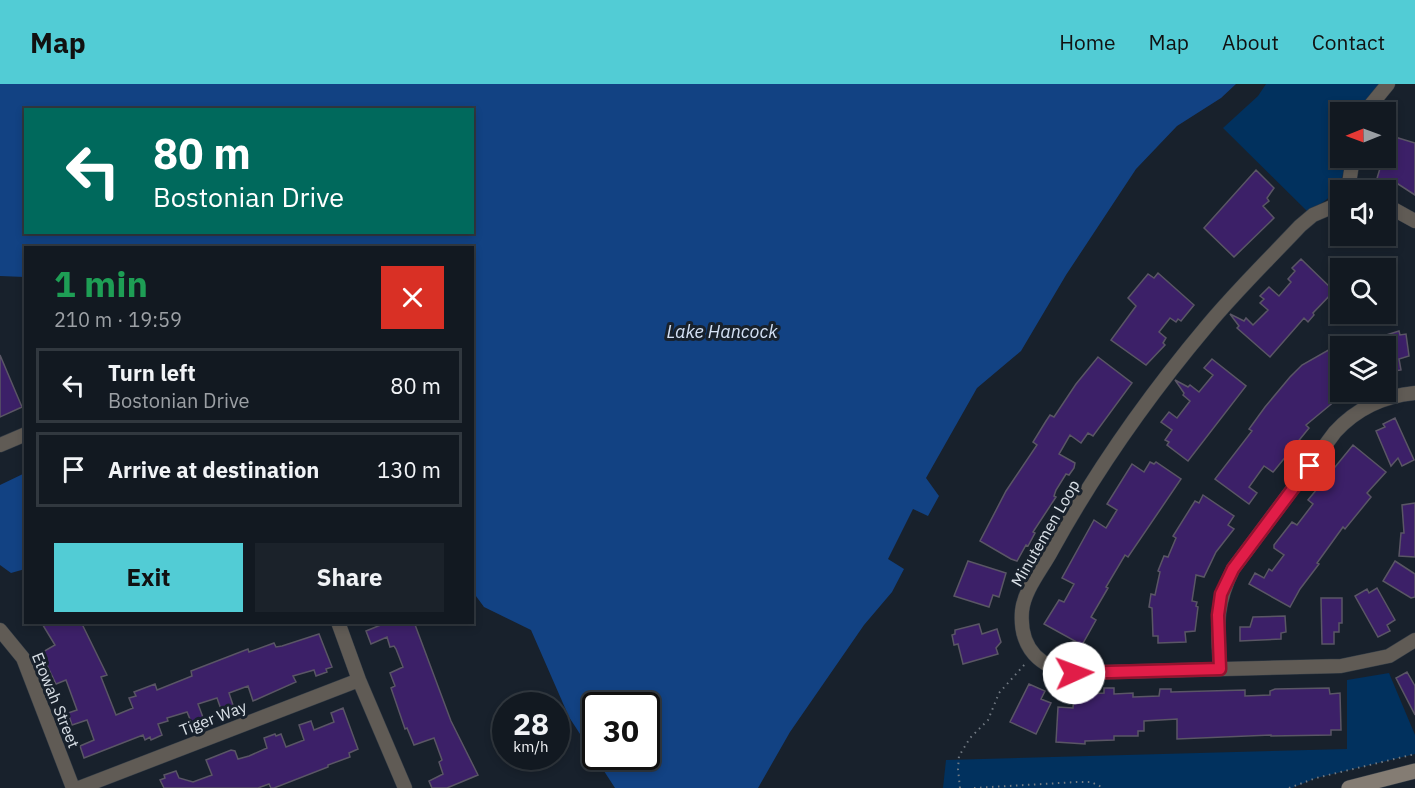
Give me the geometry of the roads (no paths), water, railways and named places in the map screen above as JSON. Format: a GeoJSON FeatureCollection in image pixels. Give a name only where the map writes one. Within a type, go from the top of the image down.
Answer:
{"type":"FeatureCollection","features":[{"type":"Feature","properties":{"kind":"main road"},"geometry":{"type":"LineString","coordinates":[[1349,788],[1415,771]]}},
{"type":"Feature","properties":{"kind":"street"},"geometry":{"type":"LineString","coordinates":[[1373,102],[1388,84]]}},
{"type":"Feature","properties":{"kind":"street","name":"Minutemen Loop"},"geometry":{"type":"LineString","coordinates":[[1330,207],[1313,215],[1300,226],[1208,325],[1188,350],[1118,446],[1063,530],[1025,598],[1022,625],[1026,641],[1042,663],[1055,670],[1074,673],[1341,666],[1389,656],[1415,640]]}},
{"type":"Feature","properties":{"kind":"street"},"geometry":{"type":"LineString","coordinates":[[1396,209],[1415,221]]}},
{"type":"Feature","properties":{"kind":"street"},"geometry":{"type":"LineString","coordinates":[[1220,669],[1218,615],[1221,594],[1233,569],[1335,432],[1350,416],[1372,403],[1415,393]]}},
{"type":"Feature","properties":{"kind":"street"},"geometry":{"type":"LineString","coordinates":[[0,445],[24,435]]}},
{"type":"Feature","properties":{"kind":"street"},"geometry":{"type":"LineString","coordinates":[[339,624],[359,680],[405,788]]}},
{"type":"Feature","properties":{"kind":"street","name":"Etowah Street"},"geometry":{"type":"LineString","coordinates":[[0,630],[23,658],[73,788]]}},
{"type":"Feature","properties":{"kind":"street","name":"Tiger Way"},"geometry":{"type":"LineString","coordinates":[[79,788],[359,680]]}},
{"type":"Feature","properties":{"kind":"water","name":"Lake Hancock"},"geometry":{"type":"Polygon","coordinates":[[[0,84],[1236,84],[1221,98],[1177,126],[1136,169],[1066,275],[1021,351],[977,388],[926,478],[939,496],[928,516],[913,509],[888,559],[904,569],[892,592],[864,625],[790,732],[758,788],[615,788],[603,770],[660,770],[660,692],[582,692],[582,737],[570,719],[570,692],[558,692],[531,630],[484,607],[474,593],[474,246],[24,246],[24,277],[0,276],[0,84]]]}},
{"type":"Feature","properties":{"kind":"water"},"geometry":{"type":"Polygon","coordinates":[[[24,473],[24,569],[11,573],[0,565],[0,485],[24,473]]]}}]}
